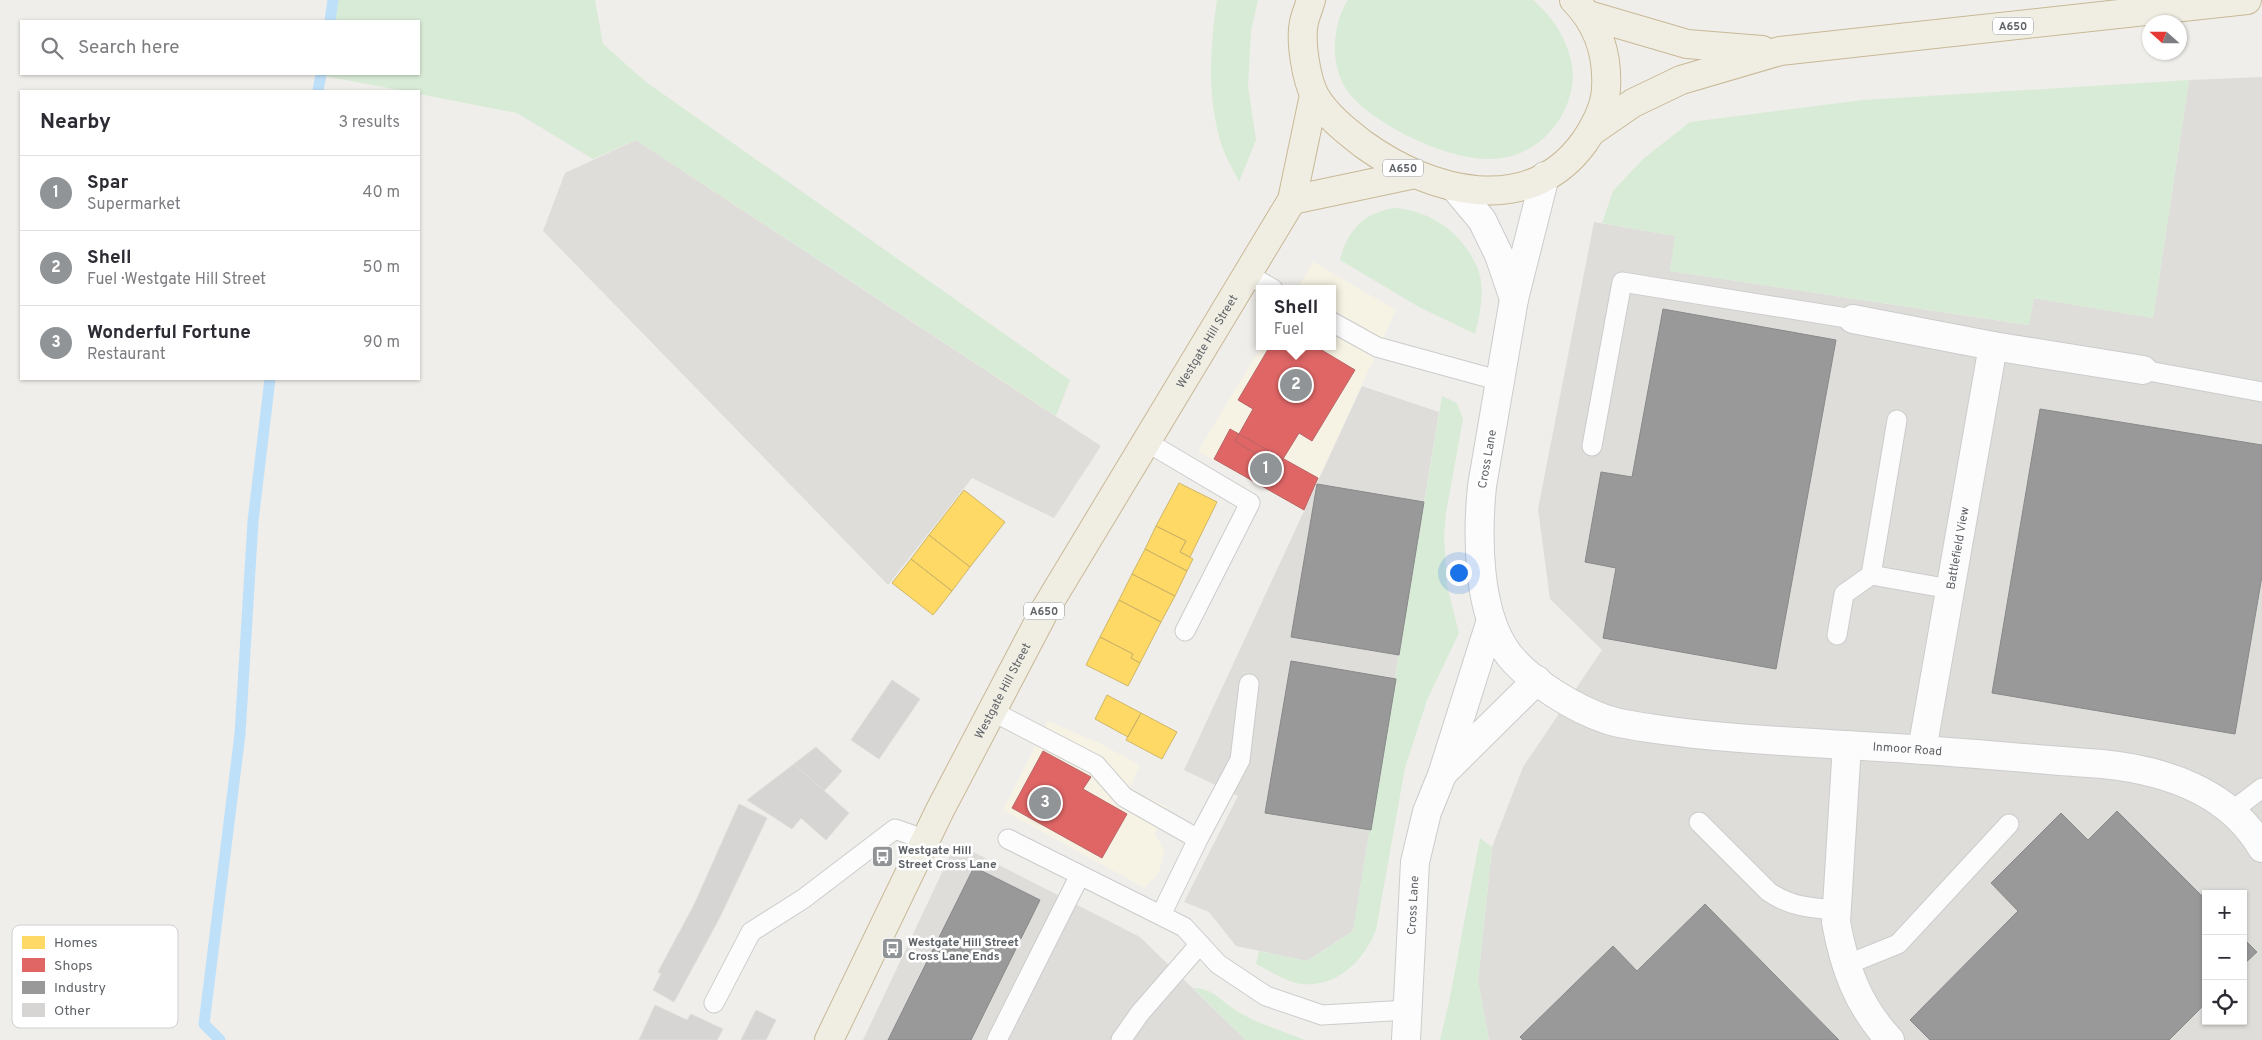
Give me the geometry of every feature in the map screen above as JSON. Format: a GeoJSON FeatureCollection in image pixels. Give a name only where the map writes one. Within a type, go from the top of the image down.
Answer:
{"type":"FeatureCollection","features":[{"type":"Feature","properties":{"kind":"highway","name":"A650"},"geometry":{"type":"LineString","coordinates":[[1311,0],[1304,23],[1304,58],[1314,95],[1334,120],[1354,138],[1382,158],[1415,174],[1456,189],[1484,191],[1515,188],[1545,176],[1561,167],[1578,150],[1591,132],[1605,99],[1607,72],[1603,47],[1581,7]]}},
{"type":"Feature","properties":{"kind":"highway","name":"A650"},"geometry":{"type":"LineString","coordinates":[[1591,132],[1633,103],[1681,80],[1780,51],[2247,0]]}},
{"type":"Feature","properties":{"kind":"highway","name":"A650"},"geometry":{"type":"LineString","coordinates":[[1581,7],[1687,44],[1780,51]]}},
{"type":"Feature","properties":{"kind":"highway","name":"Westgate Hill Street"},"geometry":{"type":"LineString","coordinates":[[829,1040],[926,840],[1046,608],[1292,200],[1314,95]]}},
{"type":"Feature","properties":{"kind":"highway","name":"A650"},"geometry":{"type":"LineString","coordinates":[[1292,200],[1415,174]]}},
{"type":"Feature","properties":{"kind":"street","name":"Cross Lane"},"geometry":{"type":"LineString","coordinates":[[1442,775],[1537,680],[1509,655],[1491,620],[1481,567],[1479,513],[1514,300],[1545,176]]}},
{"type":"Feature","properties":{"kind":"street","name":"Cross Lane"},"geometry":{"type":"LineString","coordinates":[[1456,189],[1482,220],[1499,255],[1514,300]]}},
{"type":"Feature","properties":{"kind":"street"},"geometry":{"type":"LineString","coordinates":[[1853,319],[1993,346],[2143,370]]}},
{"type":"Feature","properties":{"kind":"street","name":"Battlefield View"},"geometry":{"type":"LineString","coordinates":[[1922,750],[1993,346]]}},
{"type":"Feature","properties":{"kind":"street","name":"Cross Lane"},"geometry":{"type":"LineString","coordinates":[[1406,1040],[1415,862],[1427,812],[1442,775],[1491,620]]}},
{"type":"Feature","properties":{"kind":"street","name":"Inmoor Road"},"geometry":{"type":"LineString","coordinates":[[1537,680],[1559,697],[1584,711],[1610,720],[1637,726],[1726,739],[1922,750],[2129,767],[2183,782],[2232,811],[2255,836],[2262,848]]}},
{"type":"Feature","properties":{"kind":"street"},"geometry":{"type":"LineString","coordinates":[[1847,745],[1836,910],[1838,931],[1846,965],[1862,1003],[1878,1027],[1890,1040]]}},
{"type":"Feature","properties":{"kind":"lane"},"geometry":{"type":"LineString","coordinates":[[1247,274],[1266,285]]}},
{"type":"Feature","properties":{"kind":"lane"},"geometry":{"type":"LineString","coordinates":[[1592,446],[1622,282],[1853,319]]}},
{"type":"Feature","properties":{"kind":"lane"},"geometry":{"type":"LineString","coordinates":[[1336,324],[1377,347],[1501,381]]}},
{"type":"Feature","properties":{"kind":"lane"},"geometry":{"type":"LineString","coordinates":[[2143,370],[2262,392]]}},
{"type":"Feature","properties":{"kind":"lane"},"geometry":{"type":"LineString","coordinates":[[1837,635],[1844,594],[1870,575],[1897,420]]}},
{"type":"Feature","properties":{"kind":"lane"},"geometry":{"type":"LineString","coordinates":[[1147,442],[1250,502],[1185,631]]}},
{"type":"Feature","properties":{"kind":"lane"},"geometry":{"type":"LineString","coordinates":[[1870,575],[1950,589]]}},
{"type":"Feature","properties":{"kind":"lane"},"geometry":{"type":"LineString","coordinates":[[1161,915],[1198,838],[1240,760],[1249,684]]}},
{"type":"Feature","properties":{"kind":"lane"},"geometry":{"type":"LineString","coordinates":[[992,710],[1096,765],[1124,797],[1198,838]]}},
{"type":"Feature","properties":{"kind":"lane"},"geometry":{"type":"LineString","coordinates":[[2232,811],[2262,788]]}},
{"type":"Feature","properties":{"kind":"lane"},"geometry":{"type":"LineString","coordinates":[[1699,822],[1769,892],[1782,901],[1797,906],[1836,910]]}},
{"type":"Feature","properties":{"kind":"lane"},"geometry":{"type":"LineString","coordinates":[[1846,965],[1898,944],[2009,824]]}},
{"type":"Feature","properties":{"kind":"lane"},"geometry":{"type":"LineString","coordinates":[[714,1003],[751,932],[803,899],[895,829],[926,840]]}},
{"type":"Feature","properties":{"kind":"lane"},"geometry":{"type":"LineString","coordinates":[[1008,839],[1184,927],[1218,964],[1266,996],[1322,1015],[1408,1010]]}},
{"type":"Feature","properties":{"kind":"lane"},"geometry":{"type":"LineString","coordinates":[[997,1040],[1080,875]]}},
{"type":"Feature","properties":{"kind":"lane"},"geometry":{"type":"LineString","coordinates":[[1121,1040],[1140,1013],[1200,944]]}},
{"type":"Feature","properties":{"kind":"shaded area"},"geometry":{"type":"Polygon","coordinates":[[[2262,77],[2262,1040],[1489,1040],[1478,981],[1492,847],[1523,767],[1602,650],[1550,599],[1538,509],[1594,222],[1676,236],[1670,271],[2028,325],[2034,298],[2153,318],[2189,80],[2262,77]]]}},
{"type":"Feature","properties":{"kind":"shaded area"},"geometry":{"type":"Polygon","coordinates":[[[636,140],[1101,446],[1054,518],[972,478],[888,585],[543,231],[565,173],[636,140]]]}},
{"type":"Feature","properties":{"kind":"shaded area"},"geometry":{"type":"Polygon","coordinates":[[[1313,262],[1396,310],[1304,511],[1198,451],[1260,350],[1336,350],[1336,285],[1299,285],[1313,262]]]}},
{"type":"Feature","properties":{"kind":"shaded area"},"geometry":{"type":"Polygon","coordinates":[[[1362,386],[1439,412],[1353,931],[1307,961],[1236,946],[1209,912],[1184,902],[1238,796],[1184,770],[1362,386]]]}},
{"type":"Feature","properties":{"kind":"shaded area"},"geometry":{"type":"Polygon","coordinates":[[[1048,721],[1099,743],[1140,765],[1129,789],[1167,807],[1155,834],[1164,851],[1159,872],[1145,888],[1003,810],[1048,721]]]}},
{"type":"Feature","properties":{"kind":"shaded area"},"geometry":{"type":"Polygon","coordinates":[[[956,843],[1140,937],[1246,1040],[863,1040],[956,843]]]}},
{"type":"Feature","properties":{"kind":"green space"},"geometry":{"type":"Polygon","coordinates":[[[329,0],[595,0],[603,44],[646,82],[1070,380],[1056,416],[636,140],[593,159],[517,113],[420,94],[420,90],[399,90],[319,75],[420,75],[420,20],[325,20],[329,0]]]}},
{"type":"Feature","properties":{"kind":"green space"},"geometry":{"type":"Polygon","coordinates":[[[1217,0],[1258,0],[1251,31],[1248,86],[1256,140],[1239,182],[1222,146],[1213,105],[1211,53],[1217,0]]]}},
{"type":"Feature","properties":{"kind":"green space"},"geometry":{"type":"Polygon","coordinates":[[[1348,0],[1533,0],[1550,17],[1568,50],[1573,74],[1572,86],[1562,115],[1543,139],[1518,154],[1503,158],[1472,158],[1454,154],[1435,148],[1398,131],[1381,121],[1354,99],[1340,77],[1336,64],[1335,37],[1342,11],[1348,0]]]}},
{"type":"Feature","properties":{"kind":"green space"},"geometry":{"type":"Polygon","coordinates":[[[2189,80],[2153,318],[2034,298],[2029,325],[1670,271],[1675,236],[1602,223],[1613,191],[1643,159],[1690,122],[1863,100],[2189,80]]]}},
{"type":"Feature","properties":{"kind":"green space"},"geometry":{"type":"Polygon","coordinates":[[[1395,208],[1423,214],[1436,221],[1448,229],[1468,250],[1480,276],[1482,290],[1475,334],[1419,307],[1340,260],[1347,240],[1359,224],[1366,218],[1384,210],[1395,208]]]}},
{"type":"Feature","properties":{"kind":"green space"},"geometry":{"type":"Polygon","coordinates":[[[1442,396],[1457,403],[1463,419],[1446,513],[1444,537],[1447,586],[1459,633],[1427,700],[1405,768],[1376,930],[1371,941],[1357,961],[1338,976],[1316,984],[1292,982],[1256,964],[1259,951],[1307,961],[1353,931],[1442,396]]]}},
{"type":"Feature","properties":{"kind":"green space"},"geometry":{"type":"Polygon","coordinates":[[[1480,838],[1492,847],[1478,981],[1489,1040],[1440,1040],[1449,1002],[1480,838]]]}},
{"type":"Feature","properties":{"kind":"green space"},"geometry":{"type":"Polygon","coordinates":[[[1193,988],[1200,988],[1211,992],[1245,1016],[1305,1040],[1246,1040],[1193,988]]]}},
{"type":"Feature","properties":{"kind":"building: Homes"},"geometry":{"type":"Polygon","coordinates":[[[1179,483],[1217,502],[1190,557],[1180,552],[1186,541],[1156,526],[1179,483]]]}},
{"type":"Feature","properties":{"kind":"building: Homes"},"geometry":{"type":"Polygon","coordinates":[[[964,490],[1005,522],[970,567],[929,535],[964,490]]]}},
{"type":"Feature","properties":{"kind":"building: Homes"},"geometry":{"type":"Polygon","coordinates":[[[1156,526],[1186,541],[1180,552],[1193,559],[1187,571],[1145,549],[1156,526]]]}},
{"type":"Feature","properties":{"kind":"building: Homes"},"geometry":{"type":"Polygon","coordinates":[[[929,535],[970,567],[952,591],[911,559],[929,535]]]}},
{"type":"Feature","properties":{"kind":"building: Homes"},"geometry":{"type":"Polygon","coordinates":[[[1145,549],[1187,571],[1175,596],[1132,574],[1145,549]]]}},
{"type":"Feature","properties":{"kind":"building: Homes"},"geometry":{"type":"Polygon","coordinates":[[[911,559],[952,591],[933,615],[892,583],[911,559]]]}},
{"type":"Feature","properties":{"kind":"building: Homes"},"geometry":{"type":"Polygon","coordinates":[[[1132,574],[1175,596],[1161,622],[1119,600],[1132,574]]]}},
{"type":"Feature","properties":{"kind":"building: Homes"},"geometry":{"type":"Polygon","coordinates":[[[1119,600],[1161,622],[1140,663],[1131,658],[1133,654],[1100,637],[1119,600]]]}},
{"type":"Feature","properties":{"kind":"building: Homes"},"geometry":{"type":"Polygon","coordinates":[[[1100,637],[1133,654],[1131,658],[1140,663],[1128,686],[1086,665],[1100,637]]]}},
{"type":"Feature","properties":{"kind":"building: Homes"},"geometry":{"type":"Polygon","coordinates":[[[1107,695],[1141,713],[1128,737],[1095,719],[1107,695]]]}},
{"type":"Feature","properties":{"kind":"building: Homes"},"geometry":{"type":"Polygon","coordinates":[[[1141,713],[1177,732],[1162,759],[1126,740],[1141,713]]]}},
{"type":"Feature","properties":{"kind":"building: Shops"},"geometry":{"type":"Polygon","coordinates":[[[1268,350],[1322,350],[1355,370],[1312,441],[1299,433],[1278,467],[1235,441],[1253,409],[1238,400],[1268,350]]]}},
{"type":"Feature","properties":{"kind":"building: Shops"},"geometry":{"type":"Polygon","coordinates":[[[1230,429],[1318,478],[1304,510],[1214,459],[1230,429]]]}},
{"type":"Feature","properties":{"kind":"building: Shops"},"geometry":{"type":"Polygon","coordinates":[[[1043,751],[1091,777],[1083,789],[1127,814],[1102,858],[1012,808],[1043,751]]]}},
{"type":"Feature","properties":{"kind":"building: Industry"},"geometry":{"type":"Polygon","coordinates":[[[1663,309],[1836,340],[1776,669],[1603,638],[1616,568],[1585,562],[1601,472],[1632,477],[1663,309]]]}},
{"type":"Feature","properties":{"kind":"building: Industry"},"geometry":{"type":"Polygon","coordinates":[[[2040,409],[2262,445],[2262,576],[2235,734],[1992,693],[2040,409]]]}},
{"type":"Feature","properties":{"kind":"building: Industry"},"geometry":{"type":"Polygon","coordinates":[[[1317,484],[1424,502],[1399,655],[1291,637],[1317,484]]]}},
{"type":"Feature","properties":{"kind":"building: Industry"},"geometry":{"type":"Polygon","coordinates":[[[1291,661],[1396,679],[1371,830],[1265,813],[1291,661]]]}},
{"type":"Feature","properties":{"kind":"building: Industry"},"geometry":{"type":"Polygon","coordinates":[[[2117,811],[2202,896],[2202,1007],[2169,1040],[1930,1040],[1910,1020],[2018,911],[1991,883],[2061,813],[2088,840],[2117,811]]]}},
{"type":"Feature","properties":{"kind":"building: Industry"},"geometry":{"type":"Polygon","coordinates":[[[974,867],[1040,900],[971,1040],[888,1040],[974,867]]]}},
{"type":"Feature","properties":{"kind":"building: Industry"},"geometry":{"type":"Polygon","coordinates":[[[1705,904],[1839,1040],[1523,1040],[1520,1037],[1613,946],[1637,971],[1705,904]]]}},
{"type":"Feature","properties":{"kind":"building: Industry"},"geometry":{"type":"Polygon","coordinates":[[[2247,942],[2257,952],[2247,961],[2247,942]]]}},
{"type":"Feature","properties":{"kind":"building: Other"},"geometry":{"type":"Polygon","coordinates":[[[892,680],[920,699],[879,759],[851,740],[892,680]]]}},
{"type":"Feature","properties":{"kind":"building: Other"},"geometry":{"type":"Polygon","coordinates":[[[816,747],[842,771],[824,791],[794,764],[816,747]]]}},
{"type":"Feature","properties":{"kind":"building: Other"},"geometry":{"type":"Polygon","coordinates":[[[794,764],[849,813],[826,840],[801,818],[792,829],[747,800],[794,764]]]}},
{"type":"Feature","properties":{"kind":"building: Other"},"geometry":{"type":"Polygon","coordinates":[[[739,804],[767,818],[720,917],[674,1002],[653,990],[661,974],[658,972],[694,905],[739,804]]]}},
{"type":"Feature","properties":{"kind":"building: Other"},"geometry":{"type":"Polygon","coordinates":[[[655,1005],[687,1020],[691,1014],[723,1029],[717,1040],[639,1040],[655,1005]]]}},
{"type":"Feature","properties":{"kind":"building: Other"},"geometry":{"type":"Polygon","coordinates":[[[756,1010],[776,1020],[766,1040],[741,1040],[756,1010]]]}},
{"type":"Feature","properties":{"kind":"waterway"},"geometry":{"type":"LineString","coordinates":[[330,20],[333,0]]}},
{"type":"Feature","properties":{"kind":"waterway"},"geometry":{"type":"LineString","coordinates":[[318,90],[321,75]]}},
{"type":"Feature","properties":{"kind":"waterway"},"geometry":{"type":"LineString","coordinates":[[220,1040],[204,1024],[240,734],[253,521],[270,380]]}},
{"type":"Feature","properties":{"kind":"place","name":"Shell"},"geometry":{"type":"Point","coordinates":[1296,385]}},
{"type":"Feature","properties":{"kind":"place","name":"Spar"},"geometry":{"type":"Point","coordinates":[1266,469]}},
{"type":"Feature","properties":{"kind":"place","name":"Wonderful Fortune"},"geometry":{"type":"Point","coordinates":[1045,803]}},
{"type":"Feature","properties":{"kind":"place","name":"Westgate Hill Street Cross Lane"},"geometry":{"type":"Point","coordinates":[882,857]}},
{"type":"Feature","properties":{"kind":"place","name":"Westgate Hill Street Cross Lane Ends"},"geometry":{"type":"Point","coordinates":[892,949]}}]}
